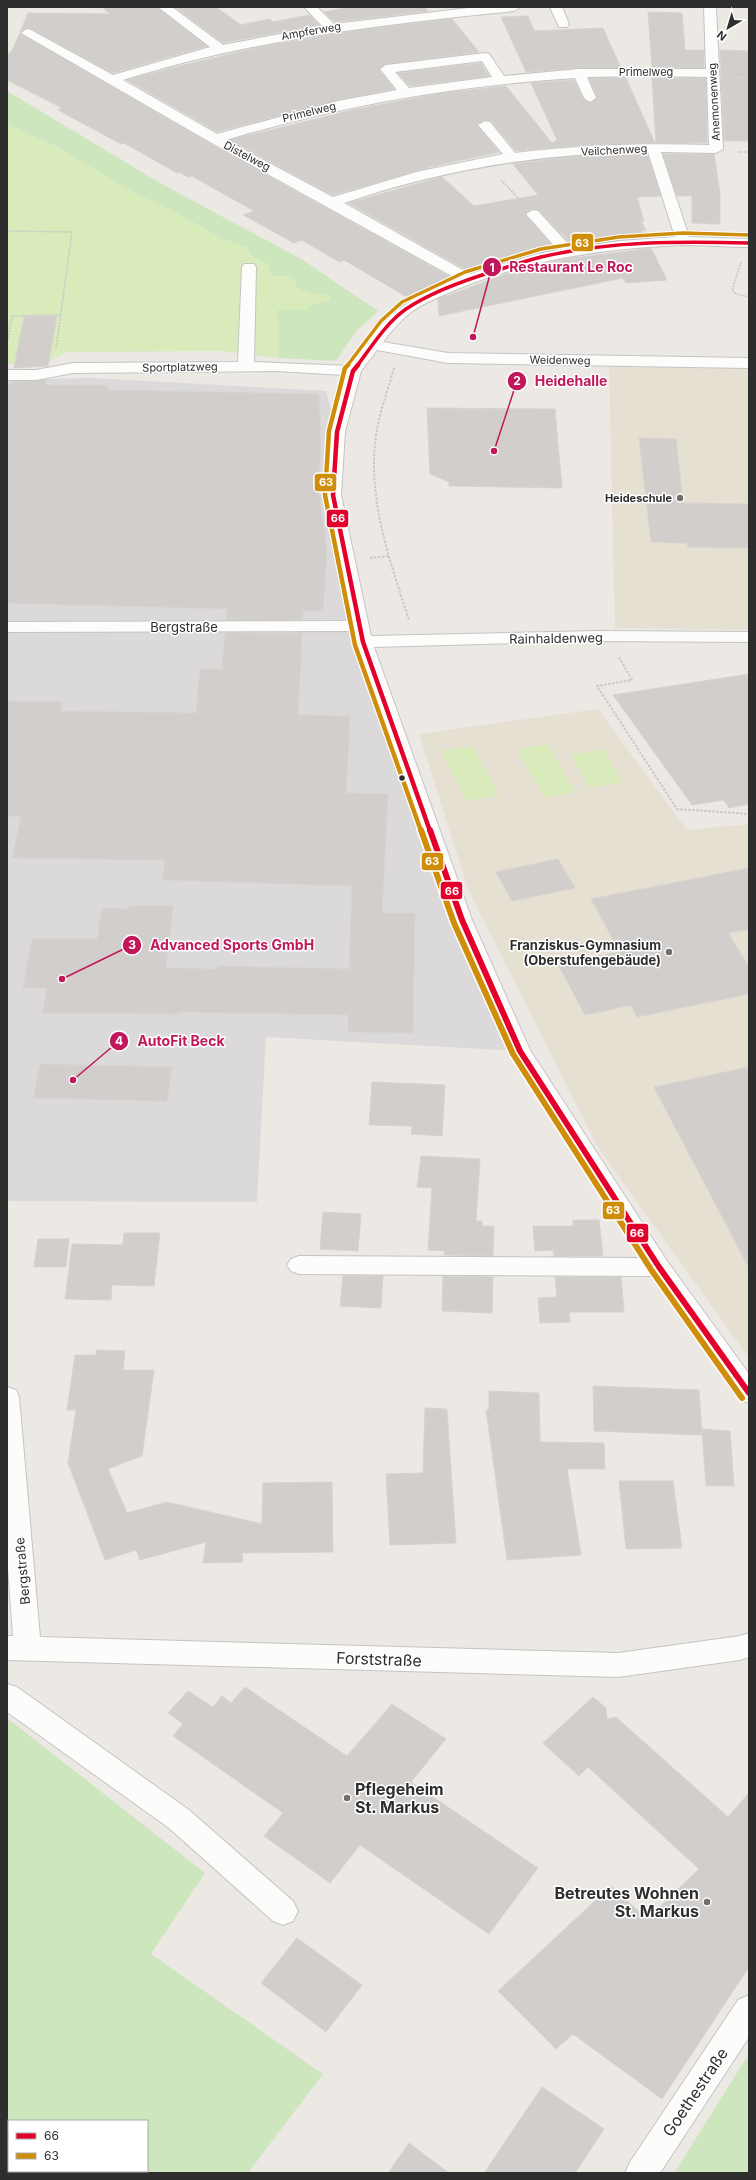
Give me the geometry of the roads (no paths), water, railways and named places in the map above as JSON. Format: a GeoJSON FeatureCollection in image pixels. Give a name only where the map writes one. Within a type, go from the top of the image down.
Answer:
{"type":"FeatureCollection","features":[{"type":"Feature","properties":{"kind":"street"},"geometry":{"type":"LineString","coordinates":[[164,7],[219,48]]}},
{"type":"Feature","properties":{"kind":"street"},"geometry":{"type":"LineString","coordinates":[[310,7],[330,27]]}},
{"type":"Feature","properties":{"kind":"street","name":"Ampferweg"},"geometry":{"type":"LineString","coordinates":[[112,78],[219,48],[330,27],[395,18],[514,7]]}},
{"type":"Feature","properties":{"kind":"street"},"geometry":{"type":"LineString","coordinates":[[556,7],[563,24]]}},
{"type":"Feature","properties":{"kind":"street","name":"Anemonenweg"},"geometry":{"type":"LineString","coordinates":[[710,7],[716,149]]}},
{"type":"Feature","properties":{"kind":"street","name":"Distelweg"},"geometry":{"type":"LineString","coordinates":[[27,33],[112,78],[215,139],[332,202],[468,279]]}},
{"type":"Feature","properties":{"kind":"street"},"geometry":{"type":"LineString","coordinates":[[405,91],[386,68],[485,56],[500,79]]}},
{"type":"Feature","properties":{"kind":"street","name":"Primelweg"},"geometry":{"type":"LineString","coordinates":[[215,139],[258,125],[328,107],[405,91],[500,79],[579,73],[650,71],[712,73]]}},
{"type":"Feature","properties":{"kind":"street"},"geometry":{"type":"LineString","coordinates":[[579,73],[590,98]]}},
{"type":"Feature","properties":{"kind":"street"},"geometry":{"type":"LineString","coordinates":[[485,125],[512,157]]}},
{"type":"Feature","properties":{"kind":"street"},"geometry":{"type":"LineString","coordinates":[[654,147],[683,241]]}},
{"type":"Feature","properties":{"kind":"street","name":"Veilchenweg"},"geometry":{"type":"LineString","coordinates":[[332,202],[389,183],[512,157],[654,147],[716,149]]}},
{"type":"Feature","properties":{"kind":"street"},"geometry":{"type":"LineString","coordinates":[[533,214],[569,253]]}},
{"type":"Feature","properties":{"kind":"street"},"geometry":{"type":"LineString","coordinates":[[748,243],[683,241],[620,245],[569,253],[528,261],[468,279],[431,295],[406,309],[387,326],[371,344],[353,371],[337,432],[333,495],[362,634],[462,920],[520,1052],[659,1267],[749,1393]]}},
{"type":"Feature","properties":{"kind":"street"},"geometry":{"type":"LineString","coordinates":[[246,366],[249,267]]}},
{"type":"Feature","properties":{"kind":"street","name":"Weidenweg"},"geometry":{"type":"LineString","coordinates":[[371,344],[448,358],[749,363]]}},
{"type":"Feature","properties":{"kind":"street","name":"Sportplatzweg"},"geometry":{"type":"LineString","coordinates":[[7,375],[36,375],[73,368],[246,366],[277,366],[353,371]]}},
{"type":"Feature","properties":{"kind":"street","name":"Bergstraße"},"geometry":{"type":"LineString","coordinates":[[7,627],[362,634]]}},
{"type":"Feature","properties":{"kind":"street","name":"Rainhaldenweg"},"geometry":{"type":"LineString","coordinates":[[362,634],[416,640],[606,636],[749,637]]}},
{"type":"Feature","properties":{"kind":"street"},"geometry":{"type":"LineString","coordinates":[[298,1265],[659,1267]]}},
{"type":"Feature","properties":{"kind":"street","name":"Bergstraße"},"geometry":{"type":"LineString","coordinates":[[7,1397],[18,1648]]}},
{"type":"Feature","properties":{"kind":"street","name":"Forststraße"},"geometry":{"type":"LineString","coordinates":[[18,1648],[618,1665],[740,1648],[749,1645]]}},
{"type":"Feature","properties":{"kind":"street"},"geometry":{"type":"LineString","coordinates":[[7,1696],[179,1819],[283,1911]]}},
{"type":"Feature","properties":{"kind":"street","name":"Goethestraße"},"geometry":{"type":"LineString","coordinates":[[641,2173],[749,2010]]}},
{"type":"Feature","properties":{"kind":"place","name":"Restaurant Le Roc"},"geometry":{"type":"Point","coordinates":[473,337]}},
{"type":"Feature","properties":{"kind":"place","name":"Heidehalle"},"geometry":{"type":"Point","coordinates":[494,451]}},
{"type":"Feature","properties":{"kind":"place","name":"Heideschule"},"geometry":{"type":"Point","coordinates":[680,498]}},
{"type":"Feature","properties":{"kind":"place","name":"Franziskus-Gymnasium (Oberstufengebäude)"},"geometry":{"type":"Point","coordinates":[669,952]}},
{"type":"Feature","properties":{"kind":"place","name":"Advanced Sports GmbH"},"geometry":{"type":"Point","coordinates":[62,979]}},
{"type":"Feature","properties":{"kind":"place","name":"AutoFit Beck"},"geometry":{"type":"Point","coordinates":[73,1080]}},
{"type":"Feature","properties":{"kind":"place","name":"Pflegeheim St. Markus"},"geometry":{"type":"Point","coordinates":[347,1798]}},
{"type":"Feature","properties":{"kind":"place","name":"Betreutes Wohnen St. Markus"},"geometry":{"type":"Point","coordinates":[707,1902]}}]}
